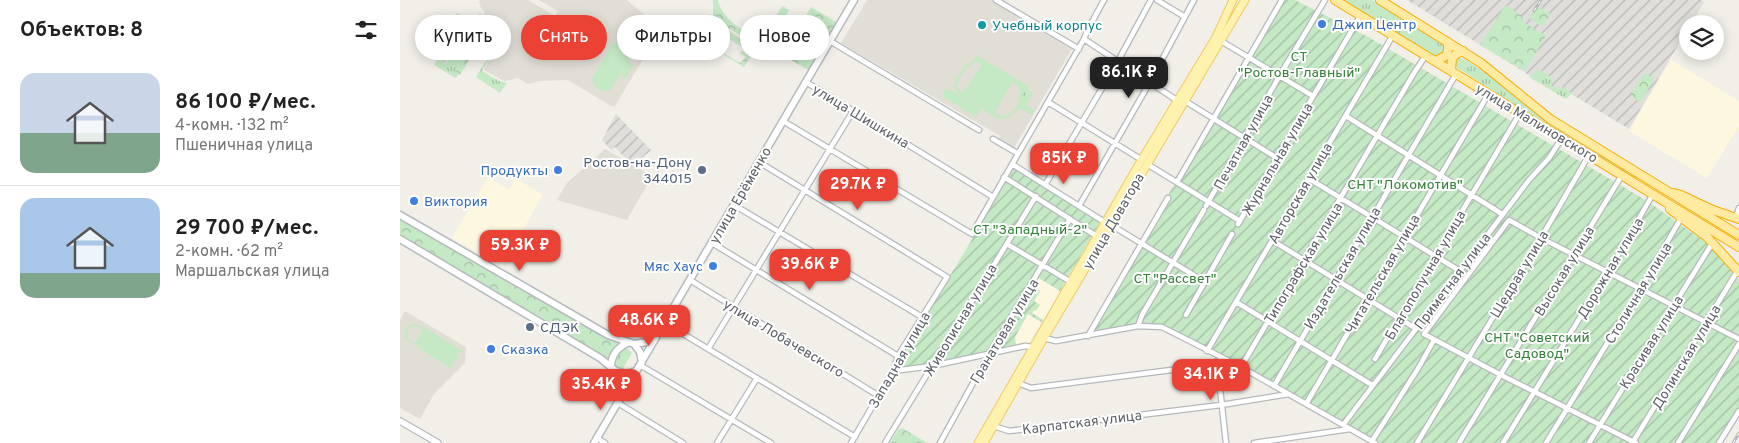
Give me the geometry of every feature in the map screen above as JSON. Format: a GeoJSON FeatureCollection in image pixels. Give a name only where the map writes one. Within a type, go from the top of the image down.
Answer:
{"type":"FeatureCollection","features":[{"type":"Feature","properties":{"kind":"highway","name":"улица Малиновского"},"geometry":{"type":"LineString","coordinates":[[1335,0],[1739,247]]}},
{"type":"Feature","properties":{"kind":"highway","name":"улица Малиновского"},"geometry":{"type":"LineString","coordinates":[[1380,0],[1489,69],[1534,108],[1550,119],[1739,236]]}},
{"type":"Feature","properties":{"kind":"highway"},"geometry":{"type":"LineString","coordinates":[[1436,61],[1447,55],[1448,42]]}},
{"type":"Feature","properties":{"kind":"highway"},"geometry":{"type":"LineString","coordinates":[[1454,72],[1452,59],[1456,54],[1463,51]]}},
{"type":"Feature","properties":{"kind":"highway"},"geometry":{"type":"LineString","coordinates":[[1667,192],[1681,195],[1738,219]]}},
{"type":"Feature","properties":{"kind":"highway"},"geometry":{"type":"LineString","coordinates":[[1662,200],[1672,211],[1713,242],[1738,271]]}},
{"type":"Feature","properties":{"kind":"main road","name":"улица Ерёменко"},"geometry":{"type":"LineString","coordinates":[[595,441],[854,0]]}},
{"type":"Feature","properties":{"kind":"main road","name":"улица Доватора"},"geometry":{"type":"LineString","coordinates":[[984,443],[1181,101],[1216,37],[1233,0]]}},
{"type":"Feature","properties":{"kind":"main road","name":"улица Доватора"},"geometry":{"type":"LineString","coordinates":[[1181,101],[1221,41],[1245,0]]}},
{"type":"Feature","properties":{"kind":"main road"},"geometry":{"type":"LineString","coordinates":[[400,215],[602,332],[630,344],[640,352],[640,366],[627,374],[613,369],[598,357],[400,239]]}},
{"type":"Feature","properties":{"kind":"main road","name":"улица Доватора"},"geometry":{"type":"LineString","coordinates":[[978,443],[1098,236],[1109,224]]}},
{"type":"Feature","properties":{"kind":"main road"},"geometry":{"type":"LineString","coordinates":[[626,390],[613,369],[612,359],[615,352],[630,344],[654,341]]}},
{"type":"Feature","properties":{"kind":"street"},"geometry":{"type":"LineString","coordinates":[[996,0],[1079,49]]}},
{"type":"Feature","properties":{"kind":"street"},"geometry":{"type":"LineString","coordinates":[[784,121],[972,234],[1079,49],[1104,0]]}},
{"type":"Feature","properties":{"kind":"street"},"geometry":{"type":"LineString","coordinates":[[1045,185],[1118,62],[1152,0]]}},
{"type":"Feature","properties":{"kind":"street"},"geometry":{"type":"LineString","coordinates":[[1157,0],[1185,17]]}},
{"type":"Feature","properties":{"kind":"street"},"geometry":{"type":"LineString","coordinates":[[1079,206],[1150,82],[1194,0]]}},
{"type":"Feature","properties":{"kind":"street"},"geometry":{"type":"LineString","coordinates":[[1177,182],[1282,0]]}},
{"type":"Feature","properties":{"kind":"street","name":"Печатная улица"},"geometry":{"type":"LineString","coordinates":[[1138,326],[1142,315],[1325,0]]}},
{"type":"Feature","properties":{"kind":"street","name":"Журнальная улица"},"geometry":{"type":"LineString","coordinates":[[1206,206],[1239,222],[1361,16]]}},
{"type":"Feature","properties":{"kind":"street","name":"Авторская улица"},"geometry":{"type":"LineString","coordinates":[[1207,351],[1393,35]]}},
{"type":"Feature","properties":{"kind":"street"},"geometry":{"type":"LineString","coordinates":[[1084,39],[1150,82],[1277,158]]}},
{"type":"Feature","properties":{"kind":"street"},"geometry":{"type":"LineString","coordinates":[[830,41],[979,130]]}},
{"type":"Feature","properties":{"kind":"street"},"geometry":{"type":"LineString","coordinates":[[1221,41],[1314,96]]}},
{"type":"Feature","properties":{"kind":"street","name":"Типографская улица"},"geometry":{"type":"LineString","coordinates":[[1240,367],[1426,55]]}},
{"type":"Feature","properties":{"kind":"street","name":"Издательская улица"},"geometry":{"type":"LineString","coordinates":[[1274,386],[1454,72]]}},
{"type":"Feature","properties":{"kind":"street","name":"улица Шишкина"},"geometry":{"type":"LineString","coordinates":[[806,82],[993,197]]}},
{"type":"Feature","properties":{"kind":"street","name":"Читательская улица"},"geometry":{"type":"LineString","coordinates":[[1306,404],[1489,93]]}},
{"type":"Feature","properties":{"kind":"street"},"geometry":{"type":"LineString","coordinates":[[1048,102],[1177,182],[1206,206]]}},
{"type":"Feature","properties":{"kind":"street"},"geometry":{"type":"LineString","coordinates":[[708,349],[853,111]]}},
{"type":"Feature","properties":{"kind":"street","name":"Благополучная улица"},"geometry":{"type":"LineString","coordinates":[[1375,360],[1520,113]]}},
{"type":"Feature","properties":{"kind":"street"},"geometry":{"type":"LineString","coordinates":[[1346,116],[1502,214]]}},
{"type":"Feature","properties":{"kind":"street","name":"Приметная улица"},"geometry":{"type":"LineString","coordinates":[[1343,425],[1502,214],[1549,158],[1562,138]]}},
{"type":"Feature","properties":{"kind":"street"},"geometry":{"type":"LineString","coordinates":[[993,139],[1018,153]]}},
{"type":"Feature","properties":{"kind":"street","name":"Щедрая улица"},"geometry":{"type":"LineString","coordinates":[[1417,443],[1541,238],[1589,154]]}},
{"type":"Feature","properties":{"kind":"street"},"geometry":{"type":"LineString","coordinates":[[759,162],[805,189]]}},
{"type":"Feature","properties":{"kind":"street"},"geometry":{"type":"LineString","coordinates":[[1012,164],[1205,282]]}},
{"type":"Feature","properties":{"kind":"street","name":"Высокая улица"},"geometry":{"type":"LineString","coordinates":[[1459,443],[1622,175]]}},
{"type":"Feature","properties":{"kind":"street"},"geometry":{"type":"LineString","coordinates":[[1004,176],[1098,236]]}},
{"type":"Feature","properties":{"kind":"street"},"geometry":{"type":"LineString","coordinates":[[1308,178],[1460,271]]}},
{"type":"Feature","properties":{"kind":"street","name":"Западная улица"},"geometry":{"type":"LineString","coordinates":[[805,189],[947,277],[898,356],[893,371],[851,443]]}},
{"type":"Feature","properties":{"kind":"street","name":"Дорожная улица"},"geometry":{"type":"LineString","coordinates":[[1502,443],[1608,272],[1653,194]]}},
{"type":"Feature","properties":{"kind":"street","name":"Живописная улица"},"geometry":{"type":"LineString","coordinates":[[885,443],[1036,196]]}},
{"type":"Feature","properties":{"kind":"street"},"geometry":{"type":"LineString","coordinates":[[1088,336],[1168,198]]}},
{"type":"Feature","properties":{"kind":"street"},"geometry":{"type":"LineString","coordinates":[[734,204],[922,317]]}},
{"type":"Feature","properties":{"kind":"street"},"geometry":{"type":"LineString","coordinates":[[1738,219],[1739,208]]}},
{"type":"Feature","properties":{"kind":"street","name":"Столичная улица"},"geometry":{"type":"LineString","coordinates":[[1546,443],[1682,218]]}},
{"type":"Feature","properties":{"kind":"street","name":"Гранатовая улица"},"geometry":{"type":"LineString","coordinates":[[940,443],[989,354],[1070,219]]}},
{"type":"Feature","properties":{"kind":"street"},"geometry":{"type":"LineString","coordinates":[[1634,443],[1424,334],[1509,220],[1739,339]]}},
{"type":"Feature","properties":{"kind":"street"},"geometry":{"type":"LineString","coordinates":[[1186,315],[1232,234]]}},
{"type":"Feature","properties":{"kind":"street"},"geometry":{"type":"LineString","coordinates":[[1273,240],[1415,328]]}},
{"type":"Feature","properties":{"kind":"street"},"geometry":{"type":"LineString","coordinates":[[712,242],[898,356]]}},
{"type":"Feature","properties":{"kind":"street","name":"Красивая улица"},"geometry":{"type":"LineString","coordinates":[[1589,443],[1713,242]]}},
{"type":"Feature","properties":{"kind":"street"},"geometry":{"type":"LineString","coordinates":[[1006,244],[1071,282]]}},
{"type":"Feature","properties":{"kind":"street","name":"Долинская улица"},"geometry":{"type":"LineString","coordinates":[[1634,443],[1738,271]]}},
{"type":"Feature","properties":{"kind":"street","name":"улица Лобачевского"},"geometry":{"type":"LineString","coordinates":[[690,280],[879,396]]}},
{"type":"Feature","properties":{"kind":"street"},"geometry":{"type":"LineString","coordinates":[[1236,302],[1372,385]]}},
{"type":"Feature","properties":{"kind":"street"},"geometry":{"type":"LineString","coordinates":[[665,323],[855,437]]}},
{"type":"Feature","properties":{"kind":"street"},"geometry":{"type":"LineString","coordinates":[[1044,338],[1056,342],[1138,326],[1162,327],[1240,367],[1374,442],[1434,340]]}},
{"type":"Feature","properties":{"kind":"street"},"geometry":{"type":"LineString","coordinates":[[1678,443],[1739,344]]}},
{"type":"Feature","properties":{"kind":"street"},"geometry":{"type":"LineString","coordinates":[[893,371],[932,366],[1025,346],[1033,346]]}},
{"type":"Feature","properties":{"kind":"street"},"geometry":{"type":"LineString","coordinates":[[1213,354],[1218,364],[1226,443]]}},
{"type":"Feature","properties":{"kind":"street"},"geometry":{"type":"LineString","coordinates":[[1018,383],[1031,388],[1218,364],[1223,358]]}},
{"type":"Feature","properties":{"kind":"street"},"geometry":{"type":"LineString","coordinates":[[640,366],[771,443]]}},
{"type":"Feature","properties":{"kind":"street"},"geometry":{"type":"LineString","coordinates":[[717,443],[757,378]]}},
{"type":"Feature","properties":{"kind":"street","name":"Карпатская улица"},"geometry":{"type":"LineString","coordinates":[[994,426],[1009,431],[1221,405],[1289,394]]}},
{"type":"Feature","properties":{"kind":"street"},"geometry":{"type":"LineString","coordinates":[[618,403],[683,443]]}},
{"type":"Feature","properties":{"kind":"street"},"geometry":{"type":"LineString","coordinates":[[1720,443],[1739,410]]}},
{"type":"Feature","properties":{"kind":"street"},"geometry":{"type":"LineString","coordinates":[[400,421],[438,443]]}},
{"type":"Feature","properties":{"kind":"street"},"geometry":{"type":"LineString","coordinates":[[1254,443],[1350,429]]}},
{"type":"Feature","properties":{"kind":"street"},"geometry":{"type":"LineString","coordinates":[[595,441],[604,443]]}},
{"type":"Feature","properties":{"kind":"shaded area"},"geometry":{"type":"Polygon","coordinates":[[[480,0],[528,0],[553,15],[521,15],[521,60],[607,60],[607,15],[556,15],[558,11],[539,0],[627,0],[645,15],[617,15],[617,60],[642,60],[615,106],[611,106],[568,80],[540,81],[528,84],[518,78],[504,81],[484,70],[489,60],[511,60],[511,15],[484,15],[485,12],[479,2],[480,0]]]}},
{"type":"Feature","properties":{"kind":"shaded area"},"geometry":{"type":"Polygon","coordinates":[[[867,0],[991,0],[1072,49],[1014,148],[999,139],[1000,136],[841,43],[867,0]]]}},
{"type":"Feature","properties":{"kind":"shaded area"},"geometry":{"type":"Polygon","coordinates":[[[1407,0],[1701,0],[1704,2],[1696,15],[1679,15],[1679,44],[1629,129],[1563,89],[1560,94],[1407,0]]]}},
{"type":"Feature","properties":{"kind":"shaded area"},"geometry":{"type":"Polygon","coordinates":[[[1671,60],[1739,101],[1739,126],[1707,178],[1629,131],[1671,60]]]}},
{"type":"Feature","properties":{"kind":"shaded area"},"geometry":{"type":"Polygon","coordinates":[[[616,114],[651,150],[637,162],[633,158],[629,162],[615,147],[611,150],[602,140],[616,114]]]}},
{"type":"Feature","properties":{"kind":"shaded area"},"geometry":{"type":"Polygon","coordinates":[[[605,149],[652,176],[627,220],[557,200],[566,184],[605,149]]]}},
{"type":"Feature","properties":{"kind":"shaded area"},"geometry":{"type":"Polygon","coordinates":[[[488,177],[509,190],[515,178],[543,195],[502,266],[452,238],[488,177]]]}},
{"type":"Feature","properties":{"kind":"shaded area"},"geometry":{"type":"Polygon","coordinates":[[[1037,276],[1060,291],[1043,320],[1032,314],[1034,310],[1034,282],[1037,276]]]}},
{"type":"Feature","properties":{"kind":"shaded area"},"geometry":{"type":"Polygon","coordinates":[[[405,311],[466,347],[465,363],[434,394],[420,419],[400,408],[400,320],[405,311]]]}},
{"type":"Feature","properties":{"kind":"shaded area"},"geometry":{"type":"Polygon","coordinates":[[[1028,314],[1041,322],[1029,343],[1016,347],[1015,337],[1028,314]]]}},
{"type":"Feature","properties":{"kind":"green space"},"geometry":{"type":"Polygon","coordinates":[[[713,0],[718,0],[725,15],[713,15],[713,0]]]}},
{"type":"Feature","properties":{"kind":"green space"},"geometry":{"type":"Polygon","coordinates":[[[1280,0],[1295,0],[1370,38],[1647,201],[1707,243],[1739,280],[1739,414],[1721,443],[1376,443],[1163,329],[1140,328],[1086,338],[1280,0]]]}},
{"type":"Feature","properties":{"kind":"green space"},"geometry":{"type":"Polygon","coordinates":[[[1344,0],[1372,0],[1443,43],[1443,54],[1435,56],[1344,0]]]}},
{"type":"Feature","properties":{"kind":"green space"},"geometry":{"type":"Polygon","coordinates":[[[1505,5],[1521,15],[1525,23],[1545,35],[1525,71],[1480,45],[1505,5]]]}},
{"type":"Feature","properties":{"kind":"green space"},"geometry":{"type":"Polygon","coordinates":[[[782,6],[789,10],[786,15],[777,15],[782,6]]]}},
{"type":"Feature","properties":{"kind":"green space"},"geometry":{"type":"Polygon","coordinates":[[[1537,6],[1551,14],[1542,26],[1528,18],[1537,6]]]}},
{"type":"Feature","properties":{"kind":"green space"},"geometry":{"type":"Polygon","coordinates":[[[811,7],[824,15],[806,15],[811,7]]]}},
{"type":"Feature","properties":{"kind":"green space"},"geometry":{"type":"Polygon","coordinates":[[[829,18],[838,23],[829,38],[829,18]]]}},
{"type":"Feature","properties":{"kind":"green space"},"geometry":{"type":"Polygon","coordinates":[[[730,20],[740,28],[740,35],[730,29],[730,20]]]}},
{"type":"Feature","properties":{"kind":"green space"},"geometry":{"type":"Polygon","coordinates":[[[730,32],[740,38],[740,45],[730,40],[730,32]]]}},
{"type":"Feature","properties":{"kind":"green space"},"geometry":{"type":"Polygon","coordinates":[[[617,42],[617,60],[628,60],[634,65],[625,79],[621,76],[624,68],[611,90],[601,91],[593,84],[592,79],[603,60],[607,60],[607,53],[613,43],[617,42]]]}},
{"type":"Feature","properties":{"kind":"green space"},"geometry":{"type":"Polygon","coordinates":[[[976,55],[1030,87],[1028,91],[1023,88],[1023,100],[1017,110],[1007,118],[1000,119],[957,93],[954,87],[956,79],[950,75],[957,78],[964,66],[975,60],[976,55]],[[976,62],[963,72],[959,80],[957,88],[963,93],[982,64],[976,62]],[[1013,82],[995,112],[1001,116],[1011,113],[1019,101],[1019,86],[1013,82]]]}},
{"type":"Feature","properties":{"kind":"green space"},"geometry":{"type":"Polygon","coordinates":[[[730,57],[740,63],[743,60],[748,60],[744,67],[730,57]]]}},
{"type":"Feature","properties":{"kind":"green space"},"geometry":{"type":"Polygon","coordinates":[[[1457,57],[1466,60],[1489,75],[1543,119],[1637,177],[1636,179],[1456,67],[1454,61],[1457,57]]]}},
{"type":"Feature","properties":{"kind":"green space"},"geometry":{"type":"Polygon","coordinates":[[[436,60],[446,64],[448,60],[459,60],[458,67],[452,76],[434,65],[436,60]]]}},
{"type":"Feature","properties":{"kind":"green space"},"geometry":{"type":"Polygon","coordinates":[[[439,60],[447,60],[445,64],[439,60]]]}},
{"type":"Feature","properties":{"kind":"green space"},"geometry":{"type":"Polygon","coordinates":[[[459,60],[469,60],[456,78],[452,76],[458,67],[459,60]]]}},
{"type":"Feature","properties":{"kind":"green space"},"geometry":{"type":"Polygon","coordinates":[[[487,60],[489,60],[482,71],[499,81],[507,83],[500,93],[476,77],[487,60]]]}},
{"type":"Feature","properties":{"kind":"green space"},"geometry":{"type":"Polygon","coordinates":[[[791,60],[816,60],[810,71],[791,60]]]}},
{"type":"Feature","properties":{"kind":"green space"},"geometry":{"type":"Polygon","coordinates":[[[1539,69],[1554,79],[1551,85],[1559,90],[1561,86],[1572,93],[1566,99],[1529,77],[1539,69]]]}},
{"type":"Feature","properties":{"kind":"green space"},"geometry":{"type":"Polygon","coordinates":[[[1644,73],[1654,79],[1640,103],[1630,95],[1644,73]]]}},
{"type":"Feature","properties":{"kind":"green space"},"geometry":{"type":"Polygon","coordinates":[[[1023,87],[1033,93],[1026,105],[1035,110],[1032,115],[1019,108],[1023,96],[1023,87]]]}},
{"type":"Feature","properties":{"kind":"green space"},"geometry":{"type":"Polygon","coordinates":[[[946,88],[981,108],[976,117],[942,96],[946,88]]]}},
{"type":"Feature","properties":{"kind":"green space","name":"СТ \"Западный-2\""},"geometry":{"type":"Polygon","coordinates":[[[1014,164],[1102,219],[1060,291],[1037,277],[1034,281],[1037,284],[1035,288],[1040,291],[1034,301],[1040,305],[1032,313],[1043,320],[1041,322],[1028,314],[1015,337],[1016,347],[938,366],[895,371],[901,355],[967,248],[1014,164]]]}},
{"type":"Feature","properties":{"kind":"green space"},"geometry":{"type":"Polygon","coordinates":[[[400,218],[619,342],[620,345],[610,359],[607,360],[593,349],[400,235],[400,218]]]}},
{"type":"Feature","properties":{"kind":"green space"},"geometry":{"type":"Polygon","coordinates":[[[411,325],[422,326],[463,351],[462,353],[459,351],[457,359],[450,365],[453,367],[452,369],[406,340],[405,332],[411,325]],[[417,326],[409,328],[407,337],[410,341],[424,349],[432,335],[424,348],[415,343],[423,330],[417,326]]]}},
{"type":"Feature","properties":{"kind":"green space"},"geometry":{"type":"Polygon","coordinates":[[[625,347],[632,353],[622,370],[613,365],[614,356],[625,347]]]}},
{"type":"Feature","properties":{"kind":"green space"},"geometry":{"type":"Polygon","coordinates":[[[902,428],[927,443],[890,443],[898,430],[902,428]]]}},
{"type":"Feature","properties":{"kind":"railway"},"geometry":{"type":"LineString","coordinates":[[1534,11],[1541,0]]}},
{"type":"Feature","properties":{"kind":"railway"},"geometry":{"type":"LineString","coordinates":[[1733,443],[1739,433]]}},
{"type":"Feature","properties":{"kind":"place","name":"Джип Центр"},"geometry":{"type":"Point","coordinates":[1322,24]}},
{"type":"Feature","properties":{"kind":"place","name":"Учебный корпус"},"geometry":{"type":"Point","coordinates":[982,25]}},
{"type":"Feature","properties":{"kind":"place","name":"Продукты"},"geometry":{"type":"Point","coordinates":[558,170]}},
{"type":"Feature","properties":{"kind":"place","name":"Ростов-на-Дону 344015"},"geometry":{"type":"Point","coordinates":[702,170]}},
{"type":"Feature","properties":{"kind":"place","name":"Виктория"},"geometry":{"type":"Point","coordinates":[414,201]}},
{"type":"Feature","properties":{"kind":"place","name":"Мяс Хаус"},"geometry":{"type":"Point","coordinates":[713,266]}},
{"type":"Feature","properties":{"kind":"place","name":"СДЭК"},"geometry":{"type":"Point","coordinates":[530,327]}},
{"type":"Feature","properties":{"kind":"place","name":"Сказка"},"geometry":{"type":"Point","coordinates":[491,349]}},
{"type":"Feature","properties":{"kind":"park label","name":"СТ \"Ростов-Главный\""},"geometry":{"type":"Point","coordinates":[1299,64]}},
{"type":"Feature","properties":{"kind":"park label","name":"СНТ \"Локомотив\""},"geometry":{"type":"Point","coordinates":[1405,184]}},
{"type":"Feature","properties":{"kind":"park label","name":"СТ \"Рассвет\""},"geometry":{"type":"Point","coordinates":[1175,278]}},
{"type":"Feature","properties":{"kind":"park label","name":"СНТ \"Советский Садовод\""},"geometry":{"type":"Point","coordinates":[1537,346]}}]}
